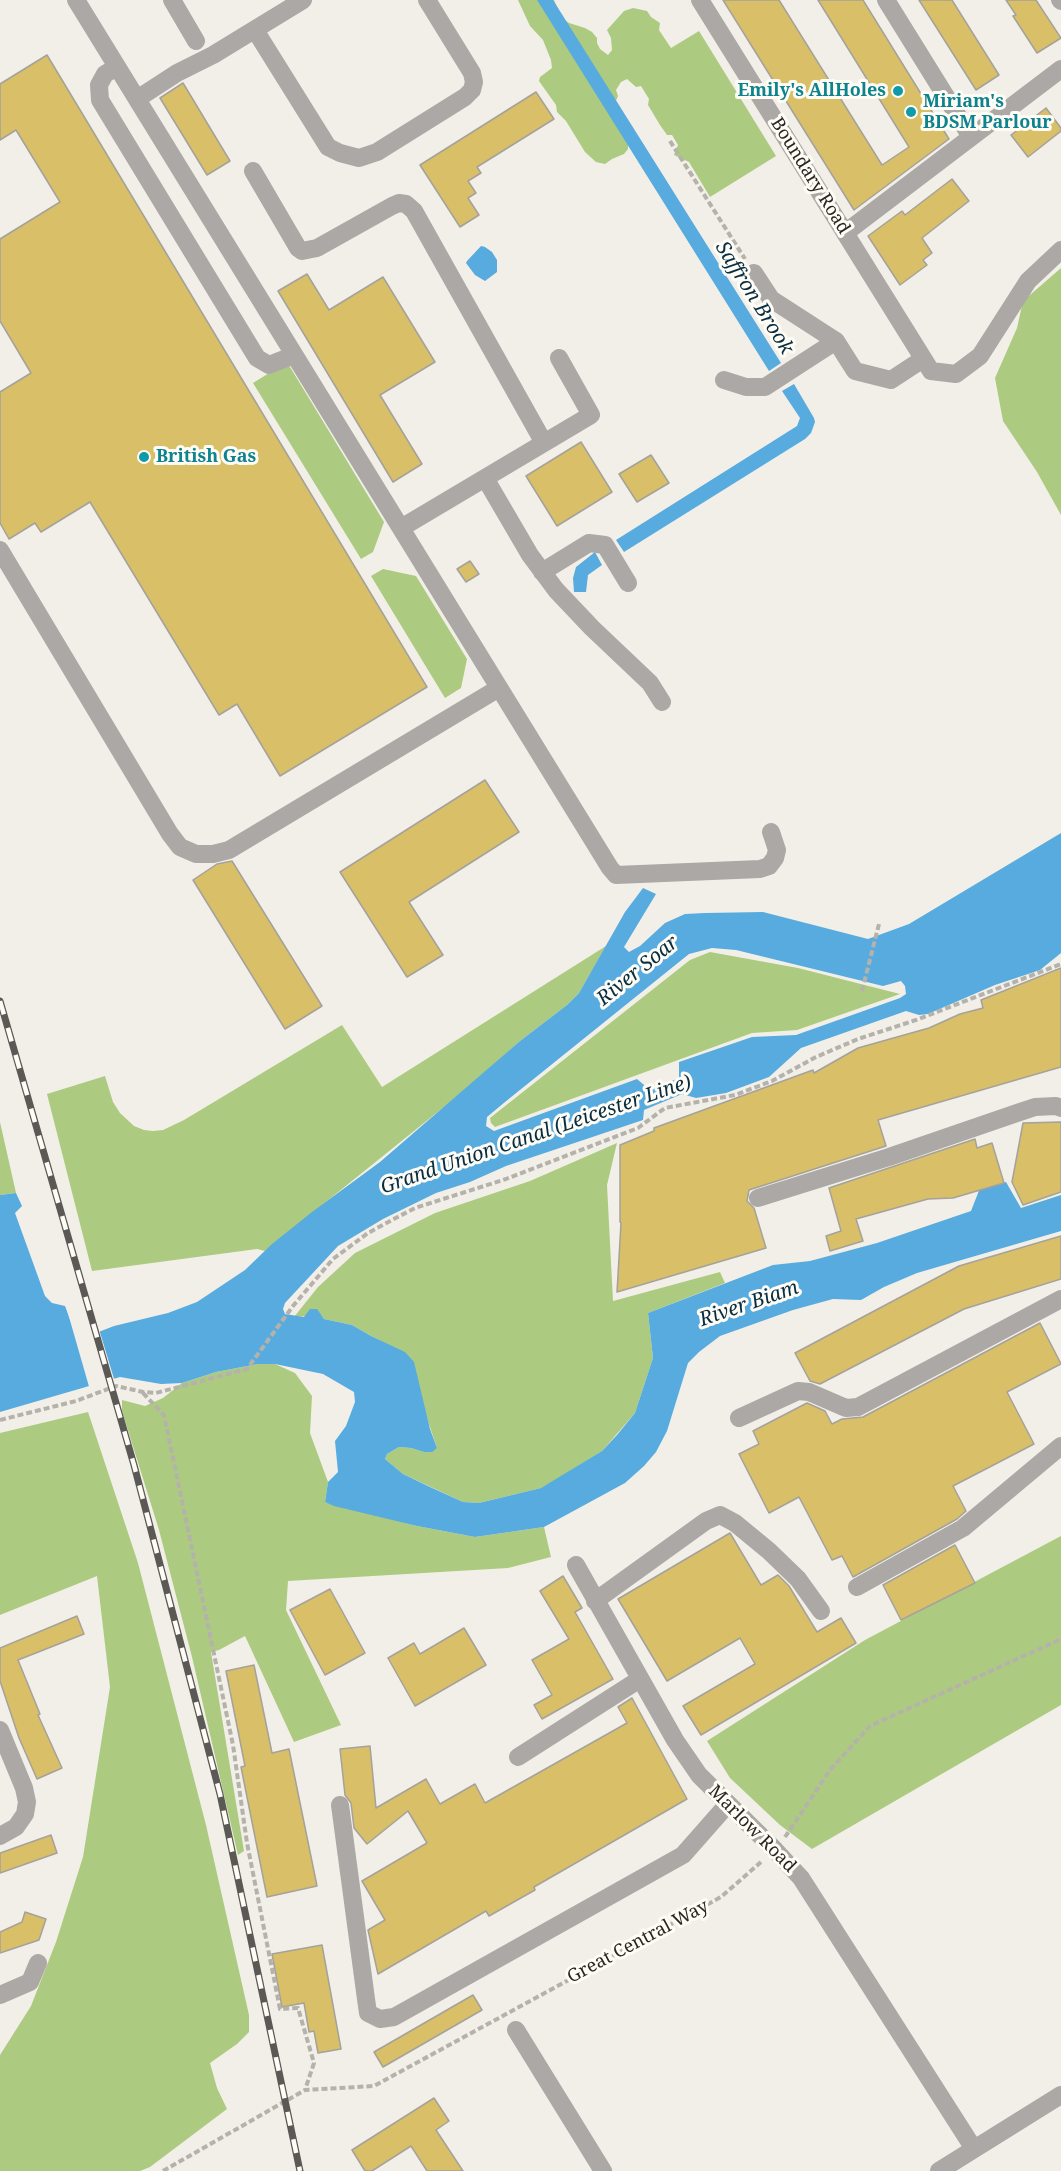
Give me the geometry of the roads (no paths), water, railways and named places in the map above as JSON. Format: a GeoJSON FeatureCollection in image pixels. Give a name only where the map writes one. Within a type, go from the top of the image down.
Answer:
{"type":"FeatureCollection","features":[{"type":"Feature","properties":{"kind":"street"},"geometry":{"type":"LineString","coordinates":[[76,0],[610,868],[616,875],[760,869],[769,866],[775,858],[777,850],[771,832]]}},
{"type":"Feature","properties":{"kind":"street"},"geometry":{"type":"LineString","coordinates":[[172,0],[196,41]]}},
{"type":"Feature","properties":{"kind":"street"},"geometry":{"type":"LineString","coordinates":[[137,99],[177,73],[213,55],[303,0]]}},
{"type":"Feature","properties":{"kind":"street"},"geometry":{"type":"LineString","coordinates":[[255,30],[328,147],[363,166],[377,152],[465,97],[472,90],[472,73],[427,0]]}},
{"type":"Feature","properties":{"kind":"street","name":"Boundary Road"},"geometry":{"type":"LineString","coordinates":[[700,0],[923,359]]}},
{"type":"Feature","properties":{"kind":"street"},"geometry":{"type":"LineString","coordinates":[[886,0],[971,137]]}},
{"type":"Feature","properties":{"kind":"street"},"geometry":{"type":"LineString","coordinates":[[117,67],[105,74],[99,85],[100,100],[257,358],[269,365],[294,355]]}},
{"type":"Feature","properties":{"kind":"street"},"geometry":{"type":"LineString","coordinates":[[845,233],[1061,69]]}},
{"type":"Feature","properties":{"kind":"street"},"geometry":{"type":"LineString","coordinates":[[253,171],[298,249],[302,251],[317,248],[399,203],[406,204],[414,211],[544,443]]}},
{"type":"Feature","properties":{"kind":"street"},"geometry":{"type":"LineString","coordinates":[[754,273],[771,299],[836,341],[855,371],[891,380],[923,359],[931,371],[956,374],[980,356],[1028,281],[1061,250]]}},
{"type":"Feature","properties":{"kind":"street"},"geometry":{"type":"LineString","coordinates":[[724,380],[746,387],[765,387],[836,341]]}},
{"type":"Feature","properties":{"kind":"street"},"geometry":{"type":"LineString","coordinates":[[401,528],[591,415],[559,358]]}},
{"type":"Feature","properties":{"kind":"street"},"geometry":{"type":"LineString","coordinates":[[485,478],[542,572],[572,608],[650,683],[662,702]]}},
{"type":"Feature","properties":{"kind":"street"},"geometry":{"type":"LineString","coordinates":[[542,572],[589,543],[605,545],[628,583]]}},
{"type":"Feature","properties":{"kind":"street"},"geometry":{"type":"LineString","coordinates":[[0,550],[170,834],[180,847],[196,854],[213,855],[229,850],[500,688]]}},
{"type":"Feature","properties":{"kind":"street"},"geometry":{"type":"LineString","coordinates":[[758,1198],[889,1157],[1035,1107],[1056,1106],[1061,1108]]}},
{"type":"Feature","properties":{"kind":"street"},"geometry":{"type":"LineString","coordinates":[[739,1418],[798,1391],[809,1392],[846,1408],[858,1407],[1061,1299]]}},
{"type":"Feature","properties":{"kind":"street"},"geometry":{"type":"LineString","coordinates":[[857,1587],[963,1528],[1061,1446]]}},
{"type":"Feature","properties":{"kind":"street"},"geometry":{"type":"LineString","coordinates":[[595,1601],[706,1521],[720,1515],[735,1523],[769,1551],[798,1579],[821,1611]]}},
{"type":"Feature","properties":{"kind":"street","name":"Marlow Road"},"geometry":{"type":"LineString","coordinates":[[576,1565],[675,1740],[699,1775],[801,1878],[974,2149]]}},
{"type":"Feature","properties":{"kind":"street"},"geometry":{"type":"LineString","coordinates":[[518,1756],[640,1680]]}},
{"type":"Feature","properties":{"kind":"street"},"geometry":{"type":"LineString","coordinates":[[0,1730],[24,1788],[27,1802],[25,1814],[16,1827],[0,1836]]}},
{"type":"Feature","properties":{"kind":"street"},"geometry":{"type":"LineString","coordinates":[[340,1805],[368,2013],[380,2019],[394,2018],[683,1855],[727,1805]]}},
{"type":"Feature","properties":{"kind":"street"},"geometry":{"type":"LineString","coordinates":[[0,1995],[30,1982],[38,1963]]}},
{"type":"Feature","properties":{"kind":"street"},"geometry":{"type":"LineString","coordinates":[[516,2030],[603,2171]]}},
{"type":"Feature","properties":{"kind":"street"},"geometry":{"type":"LineString","coordinates":[[948,2169],[974,2149],[1061,2095]]}},
{"type":"Feature","properties":{"kind":"water"},"geometry":{"type":"Polygon","coordinates":[[[537,0],[553,0],[781,363],[769,371],[537,0]]]}},
{"type":"Feature","properties":{"kind":"water"},"geometry":{"type":"Polygon","coordinates":[[[481,246],[492,252],[497,260],[497,272],[485,281],[475,275],[466,263],[481,246]]]}},
{"type":"Feature","properties":{"kind":"water"},"geometry":{"type":"Polygon","coordinates":[[[794,384],[815,422],[811,433],[805,439],[624,552],[616,540],[797,426],[800,418],[782,391],[794,384]]]}},
{"type":"Feature","properties":{"kind":"water"},"geometry":{"type":"Polygon","coordinates":[[[595,552],[602,565],[588,575],[586,592],[574,592],[573,578],[576,567],[595,552]]]}},
{"type":"Feature","properties":{"kind":"water"},"geometry":{"type":"Polygon","coordinates":[[[1061,833],[1061,953],[1040,970],[995,985],[928,1014],[919,1015],[906,1011],[801,1048],[769,1077],[726,1093],[696,1098],[682,1094],[644,1110],[643,1120],[506,1166],[470,1182],[436,1193],[383,1219],[338,1246],[285,1303],[283,1309],[285,1314],[304,1317],[310,1309],[317,1309],[324,1319],[352,1325],[405,1352],[414,1362],[430,1429],[437,1448],[432,1452],[424,1452],[399,1447],[387,1454],[385,1459],[403,1474],[430,1487],[463,1502],[479,1503],[541,1488],[602,1451],[617,1435],[635,1413],[653,1358],[648,1313],[773,1265],[810,1261],[877,1243],[971,1211],[980,1188],[1006,1182],[1021,1208],[1061,1195],[1061,1231],[917,1273],[861,1300],[833,1299],[793,1310],[720,1336],[688,1363],[667,1431],[656,1452],[644,1466],[625,1483],[544,1527],[475,1537],[417,1526],[325,1502],[328,1482],[338,1472],[335,1441],[346,1426],[355,1402],[354,1392],[323,1374],[275,1364],[258,1364],[216,1372],[182,1383],[161,1384],[120,1377],[0,1412],[0,1195],[16,1193],[22,1206],[15,1213],[45,1296],[52,1303],[65,1306],[78,1340],[114,1326],[168,1313],[197,1302],[245,1270],[272,1244],[312,1212],[380,1162],[579,993],[625,912],[643,888],[656,894],[624,947],[629,952],[640,946],[665,923],[685,914],[763,912],[868,939],[909,924],[1061,833]],[[712,948],[689,954],[487,1117],[486,1126],[494,1131],[637,1079],[650,1090],[679,1078],[679,1062],[752,1037],[796,1035],[906,994],[905,986],[901,981],[883,986],[736,950],[712,948]]]}},
{"type":"Feature","properties":{"kind":"railway"},"geometry":{"type":"LineString","coordinates":[[0,1001],[134,1465],[220,1794],[300,2171]]}},
{"type":"Feature","properties":{"kind":"place","name":"Emily's AllHoles"},"geometry":{"type":"Point","coordinates":[898,91]}},
{"type":"Feature","properties":{"kind":"place","name":"Miriam's BDSM Parlour"},"geometry":{"type":"Point","coordinates":[911,112]}},
{"type":"Feature","properties":{"kind":"place","name":"British Gas"},"geometry":{"type":"Point","coordinates":[144,457]}},
{"type":"Feature","properties":{"kind":"water label","name":"Saffron Brook"},"geometry":{"type":"Point","coordinates":[754,298]}},
{"type":"Feature","properties":{"kind":"water label","name":"River Soar"},"geometry":{"type":"Point","coordinates":[638,971]}},
{"type":"Feature","properties":{"kind":"water label","name":"Grand Union Canal (Leicester Line)"},"geometry":{"type":"Point","coordinates":[536,1135]}},
{"type":"Feature","properties":{"kind":"water label","name":"River Biam"},"geometry":{"type":"Point","coordinates":[749,1304]}}]}
